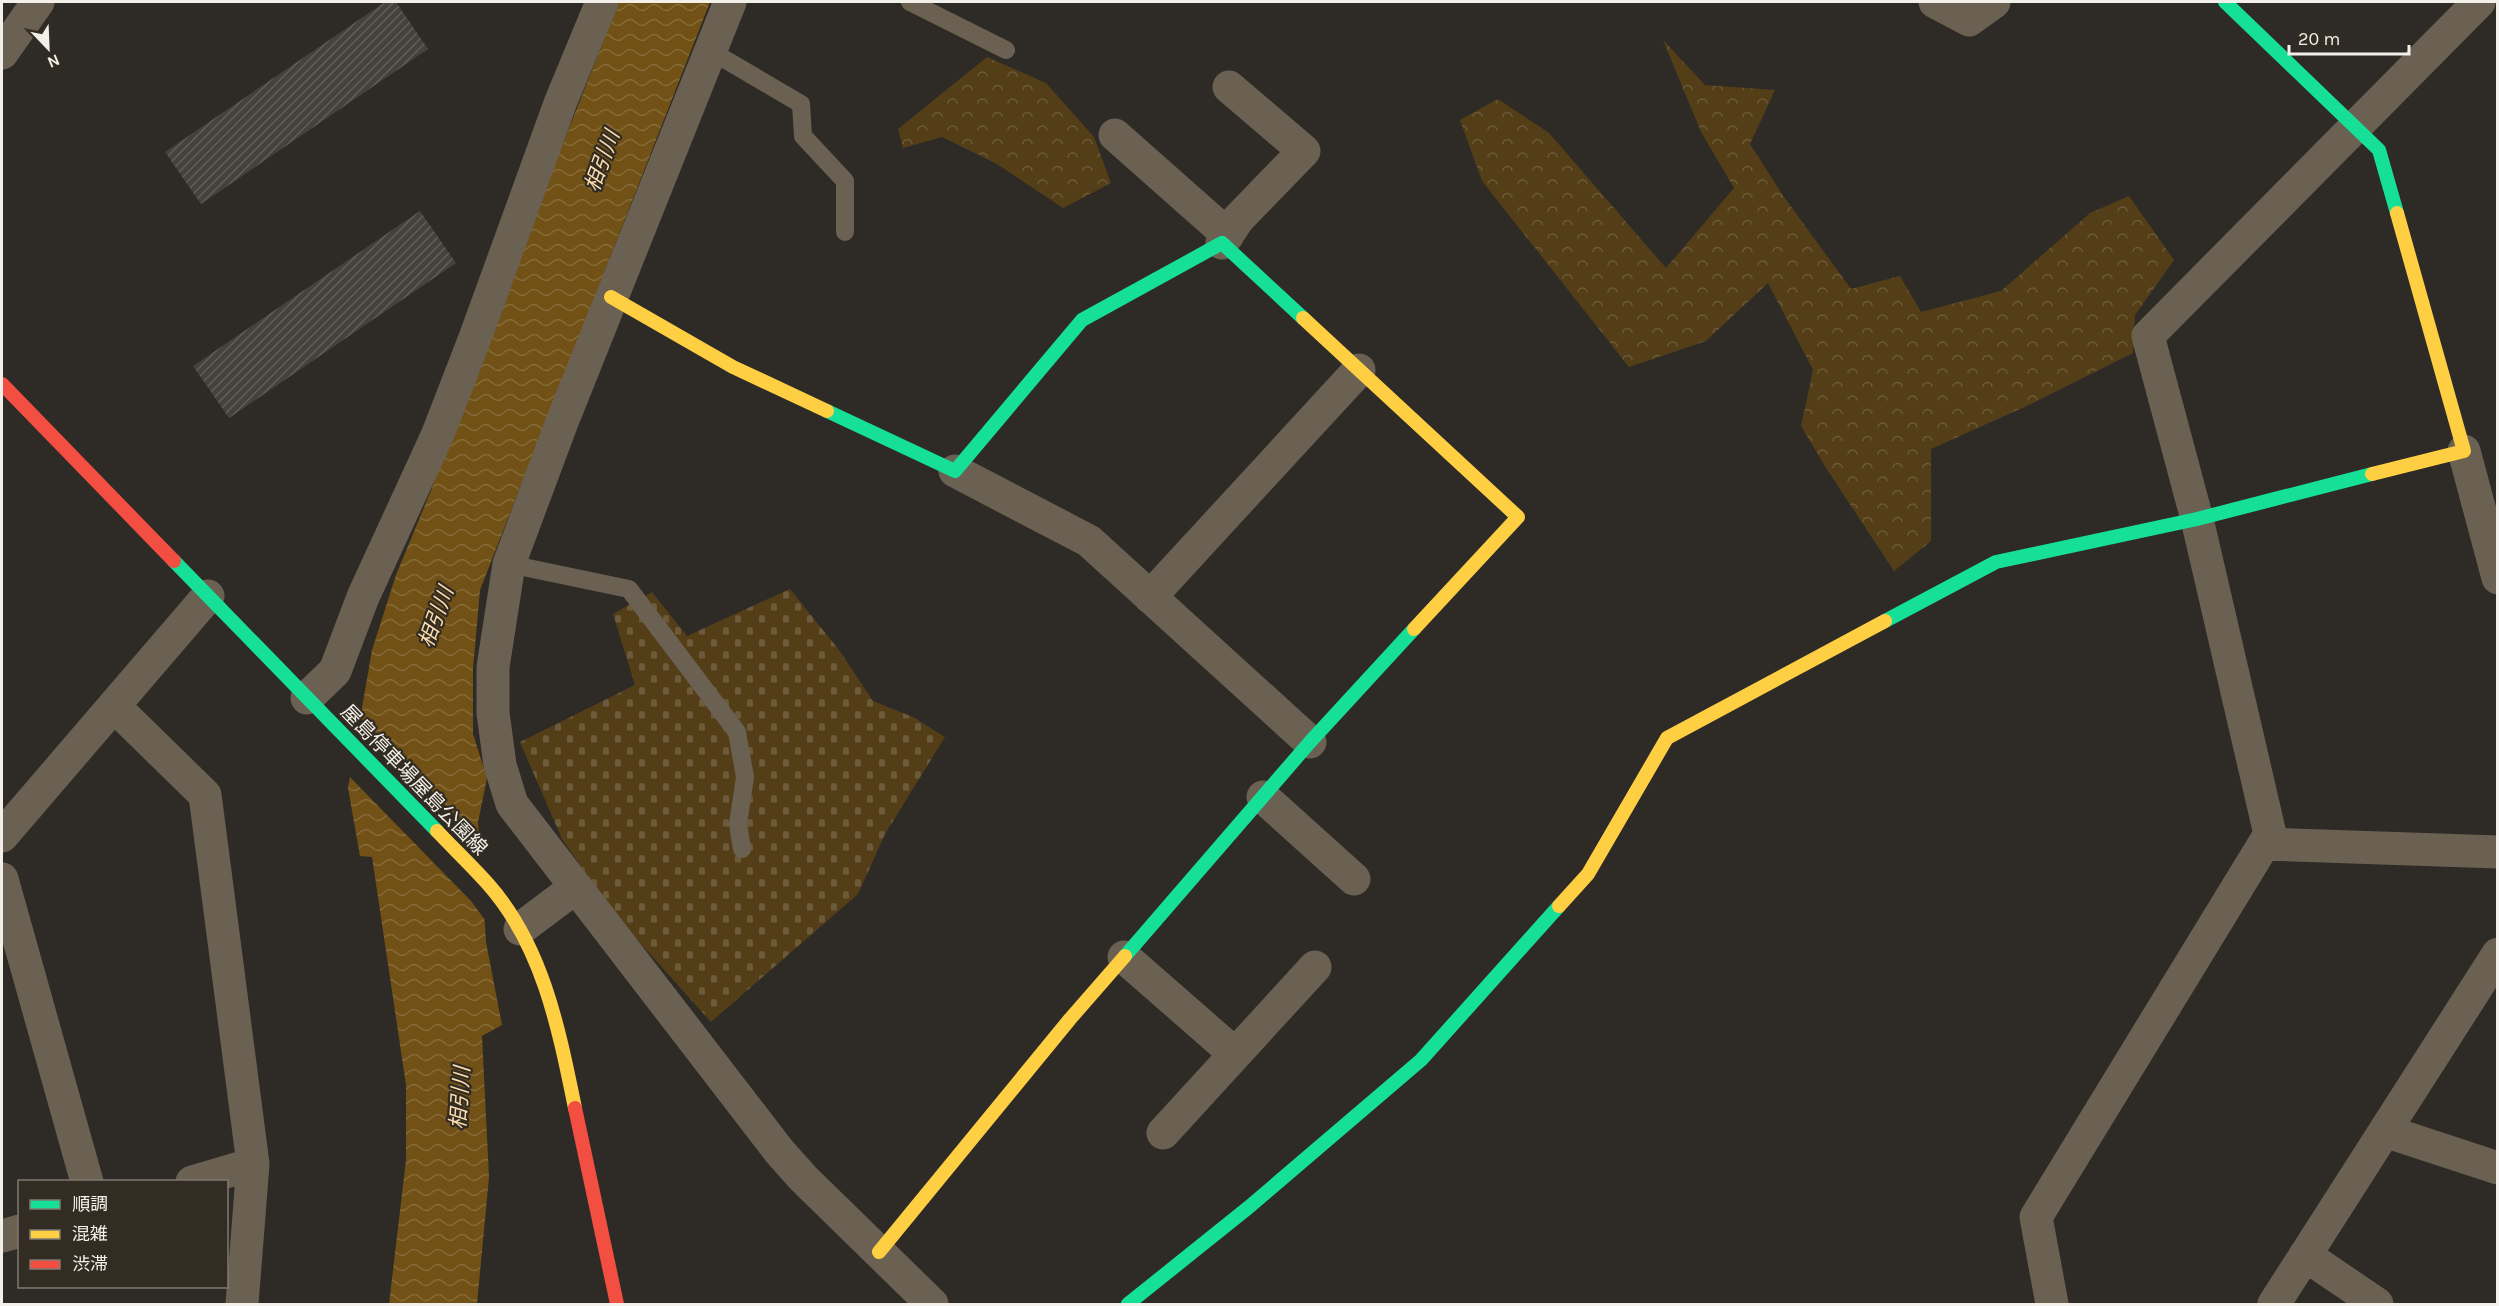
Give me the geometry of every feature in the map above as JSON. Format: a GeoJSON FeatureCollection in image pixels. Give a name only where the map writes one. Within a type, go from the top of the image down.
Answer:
{"type":"FeatureCollection","features":[{"type":"Feature","properties":{"kind":"street"},"geometry":{"type":"LineString","coordinates":[[2,53],[38,2]]}},
{"type":"Feature","properties":{"kind":"street"},"geometry":{"type":"LineString","coordinates":[[307,698],[335,671],[363,597],[437,436],[561,101],[602,2]]}},
{"type":"Feature","properties":{"kind":"street"},"geometry":{"type":"LineString","coordinates":[[730,2],[611,297],[509,564],[494,667],[493,713],[500,765],[512,804],[790,1165],[932,1305]]}},
{"type":"Feature","properties":{"kind":"street"},"geometry":{"type":"LineString","coordinates":[[1935,2],[1969,20],[1994,2]]}},
{"type":"Feature","properties":{"kind":"street"},"geometry":{"type":"LineString","coordinates":[[2225,2],[2379,150],[2498,578]]}},
{"type":"Feature","properties":{"kind":"street"},"geometry":{"type":"LineString","coordinates":[[2052,1305],[2036,1217],[2270,834],[2197,519],[2148,336],[2479,2]]}},
{"type":"Feature","properties":{"kind":"street"},"geometry":{"type":"LineString","coordinates":[[956,471],[1082,320],[1225,239],[1238,219],[1304,151],[1229,87]]}},
{"type":"Feature","properties":{"kind":"street"},"geometry":{"type":"LineString","coordinates":[[879,1252],[1124,957],[1310,742],[1518,517],[1359,370],[1115,135]]}},
{"type":"Feature","properties":{"kind":"street"},"geometry":{"type":"LineString","coordinates":[[611,297],[732,367],[956,471],[1089,542],[1310,742]]}},
{"type":"Feature","properties":{"kind":"street"},"geometry":{"type":"LineString","coordinates":[[1150,597],[1359,370]]}},
{"type":"Feature","properties":{"kind":"street","name":"屋島停車場屋島公園線"},"geometry":{"type":"LineString","coordinates":[[2,384],[489,885],[514,920],[548,988],[617,1305]]}},
{"type":"Feature","properties":{"kind":"street"},"geometry":{"type":"LineString","coordinates":[[1128,1305],[1249,1207],[1421,1060],[1588,874],[1667,738],[1996,562],[2197,519],[2464,451]]}},
{"type":"Feature","properties":{"kind":"street"},"geometry":{"type":"LineString","coordinates":[[2,836],[208,596]]}},
{"type":"Feature","properties":{"kind":"street"},"geometry":{"type":"LineString","coordinates":[[114,706],[205,795],[253,1164],[242,1305]]}},
{"type":"Feature","properties":{"kind":"street"},"geometry":{"type":"LineString","coordinates":[[1263,797],[1354,879]]}},
{"type":"Feature","properties":{"kind":"street"},"geometry":{"type":"LineString","coordinates":[[2264,844],[2498,852]]}},
{"type":"Feature","properties":{"kind":"street"},"geometry":{"type":"LineString","coordinates":[[2,879],[86,1180]]}},
{"type":"Feature","properties":{"kind":"street"},"geometry":{"type":"LineString","coordinates":[[514,920],[576,887]]}},
{"type":"Feature","properties":{"kind":"street"},"geometry":{"type":"LineString","coordinates":[[2274,1305],[2498,954]]}},
{"type":"Feature","properties":{"kind":"street"},"geometry":{"type":"LineString","coordinates":[[1124,957],[1235,1054]]}},
{"type":"Feature","properties":{"kind":"street"},"geometry":{"type":"LineString","coordinates":[[1163,1133],[1315,968]]}},
{"type":"Feature","properties":{"kind":"street"},"geometry":{"type":"LineString","coordinates":[[2385,1131],[2498,1168]]}},
{"type":"Feature","properties":{"kind":"street"},"geometry":{"type":"LineString","coordinates":[[199,1180],[253,1164]]}},
{"type":"Feature","properties":{"kind":"street"},"geometry":{"type":"LineString","coordinates":[[2,1236],[18,1232]]}},
{"type":"Feature","properties":{"kind":"street"},"geometry":{"type":"LineString","coordinates":[[2305,1255],[2377,1305]]}},
{"type":"Feature","properties":{"kind":"lane"},"geometry":{"type":"LineString","coordinates":[[910,2],[1006,50]]}},
{"type":"Feature","properties":{"kind":"lane"},"geometry":{"type":"LineString","coordinates":[[709,50],[801,104],[803,136],[846,181],[845,232]]}},
{"type":"Feature","properties":{"kind":"lane"},"geometry":{"type":"LineString","coordinates":[[509,564],[628,589],[737,732],[745,777],[738,824],[742,849]]}},
{"type":"Feature","properties":{"kind":"green space"},"geometry":{"type":"Polygon","coordinates":[[[1663,40],[1705,85],[1775,90],[1750,144],[1784,197],[1851,289],[1900,276],[1921,312],[2001,291],[2090,213],[2129,196],[2174,260],[2135,315],[2133,353],[2031,404],[1931,449],[1931,541],[1894,571],[1801,426],[1813,370],[1768,283],[1706,341],[1629,367],[1482,181],[1460,120],[1498,99],[1549,133],[1666,268],[1734,188],[1701,132],[1663,40]]]}},
{"type":"Feature","properties":{"kind":"green space"},"geometry":{"type":"Polygon","coordinates":[[[987,57],[1046,83],[1094,137],[1111,183],[1063,208],[997,164],[942,137],[903,148],[898,129],[987,57]]]}},
{"type":"Feature","properties":{"kind":"green space"},"geometry":{"type":"Polygon","coordinates":[[[790,589],[839,650],[873,701],[913,717],[945,737],[885,834],[858,894],[711,1022],[615,915],[562,839],[520,742],[635,685],[613,614],[652,592],[687,636],[790,589]]]}},
{"type":"Feature","properties":{"kind":"water","name":"相引川"},"geometry":{"type":"Polygon","coordinates":[[[619,2],[710,2],[480,590],[473,669],[473,734],[487,778],[478,822],[486,942],[502,1025],[482,1036],[489,1177],[477,1304],[389,1304],[406,1160],[406,1085],[372,857],[360,856],[348,788],[372,650],[396,575],[432,488],[459,406],[619,2]]]}},
{"type":"Feature","properties":{"kind":"pier"},"geometry":{"type":"Polygon","coordinates":[[[358,715],[483,844],[488,924],[471,901],[347,774],[358,715]]]}},
{"type":"Feature","properties":{"kind":"building"},"geometry":{"type":"Polygon","coordinates":[[[385,2],[396,2],[428,49],[201,204],[165,152],[385,2]]]}},
{"type":"Feature","properties":{"kind":"building"},"geometry":{"type":"Polygon","coordinates":[[[420,211],[456,263],[229,418],[193,366],[420,211]]]}},
{"type":"Feature","properties":{"kind":"traffic: fast"},"geometry":{"type":"LineString","coordinates":[[2225,2],[2379,150],[2397,213]]}},
{"type":"Feature","properties":{"kind":"traffic: fast"},"geometry":{"type":"LineString","coordinates":[[827,411],[955,471],[1082,320],[1222,243],[1303,318]]}},
{"type":"Feature","properties":{"kind":"traffic: fast"},"geometry":{"type":"LineString","coordinates":[[1885,621],[1996,562],[2197,519],[2372,474]]}},
{"type":"Feature","properties":{"kind":"traffic: fast"},"geometry":{"type":"LineString","coordinates":[[174,561],[437,831]]}},
{"type":"Feature","properties":{"kind":"traffic: fast"},"geometry":{"type":"LineString","coordinates":[[1125,956],[1310,742],[1414,629]]}},
{"type":"Feature","properties":{"kind":"traffic: fast"},"geometry":{"type":"LineString","coordinates":[[1128,1304],[1249,1207],[1421,1060],[1559,906]]}},
{"type":"Feature","properties":{"kind":"traffic: slow"},"geometry":{"type":"LineString","coordinates":[[2372,474],[2464,451],[2397,213]]}},
{"type":"Feature","properties":{"kind":"traffic: slow"},"geometry":{"type":"LineString","coordinates":[[611,297],[733,367],[827,411]]}},
{"type":"Feature","properties":{"kind":"traffic: slow"},"geometry":{"type":"LineString","coordinates":[[1303,318],[1518,517],[1414,629]]}},
{"type":"Feature","properties":{"kind":"traffic: slow"},"geometry":{"type":"LineString","coordinates":[[1559,906],[1588,874],[1667,738],[1885,621]]}},
{"type":"Feature","properties":{"kind":"traffic: slow"},"geometry":{"type":"LineString","coordinates":[[437,831],[488,884],[507,908],[523,934],[555,1019],[575,1108]]}},
{"type":"Feature","properties":{"kind":"traffic: slow"},"geometry":{"type":"LineString","coordinates":[[879,1252],[1070,1019],[1125,956]]}},
{"type":"Feature","properties":{"kind":"traffic: jam"},"geometry":{"type":"LineString","coordinates":[[2,384],[174,561]]}},
{"type":"Feature","properties":{"kind":"traffic: jam"},"geometry":{"type":"LineString","coordinates":[[575,1108],[617,1304]]}}]}
